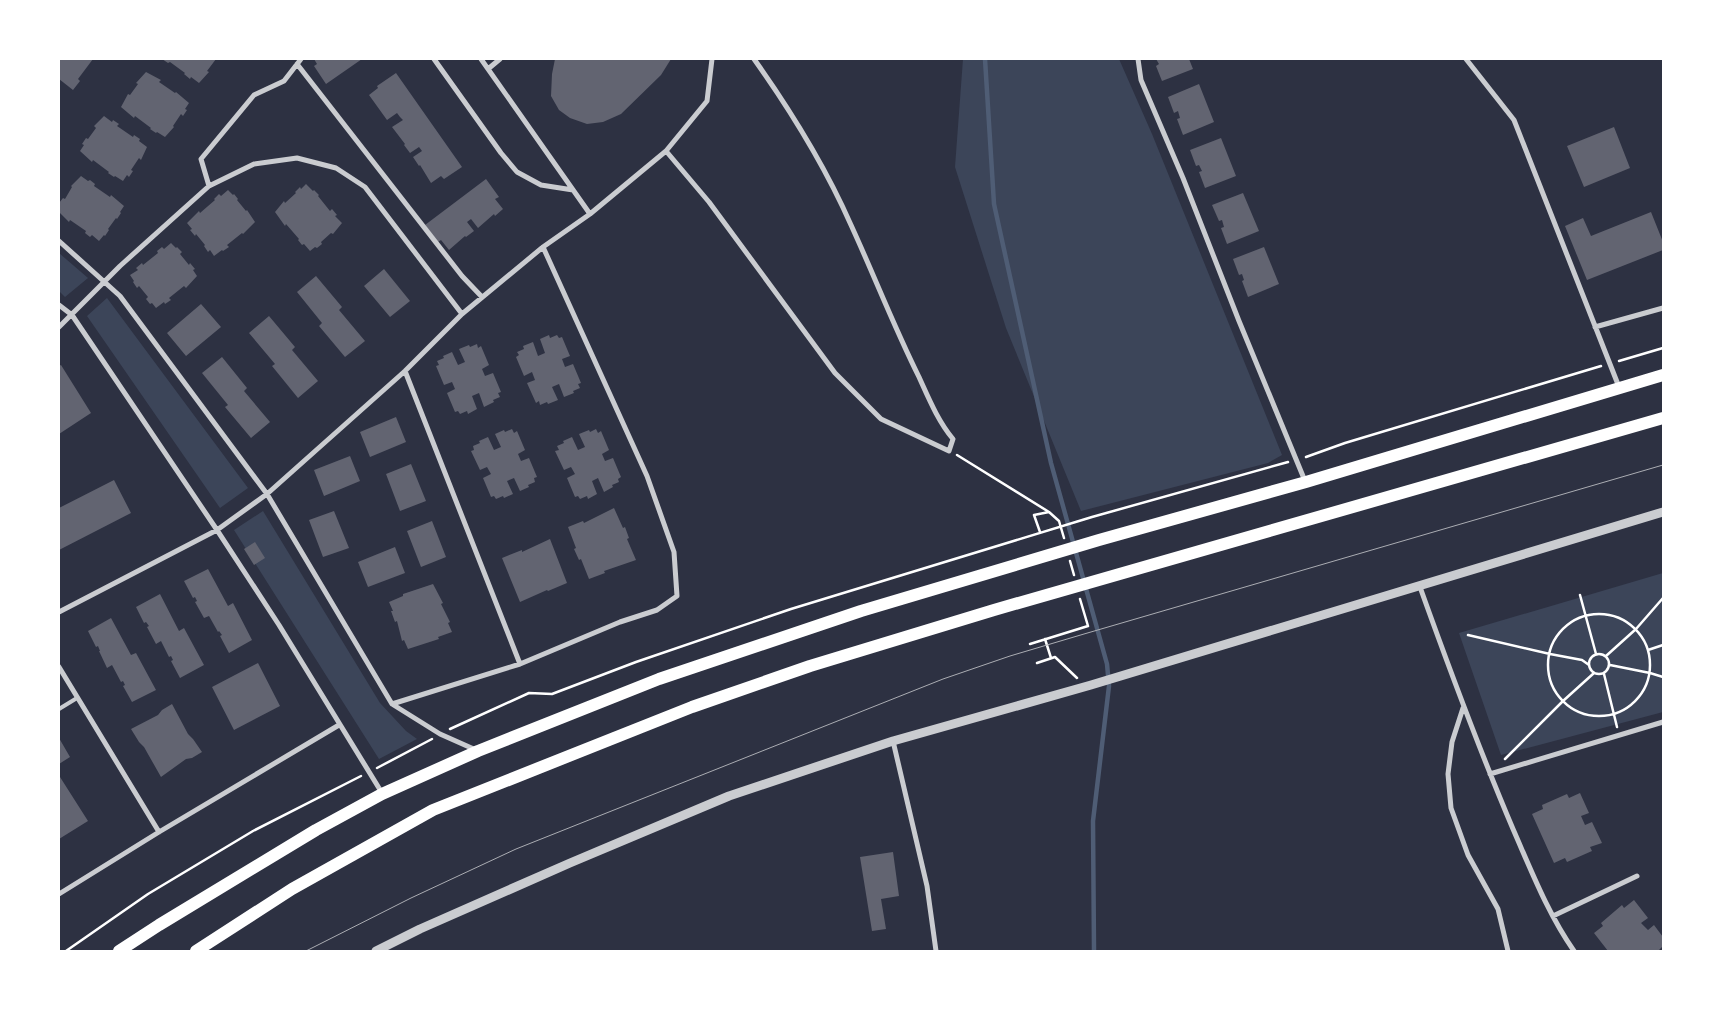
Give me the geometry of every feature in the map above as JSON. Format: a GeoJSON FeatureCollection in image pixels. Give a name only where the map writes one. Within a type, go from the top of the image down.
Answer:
{"type":"FeatureCollection","features":[{"type":"Feature","properties":{"kind":"highway"},"geometry":{"type":"LineString","coordinates":[[119,951],[307,835],[382,794],[478,751],[659,680],[861,611],[1099,540],[1306,482],[1663,375]]}},
{"type":"Feature","properties":{"kind":"highway"},"geometry":{"type":"LineString","coordinates":[[196,951],[292,889],[433,810],[632,729],[692,707],[853,652],[1663,418]]}},
{"type":"Feature","properties":{"kind":"street"},"geometry":{"type":"LineString","coordinates":[[209,186],[201,159],[254,95],[284,81],[301,59]]}},
{"type":"Feature","properties":{"kind":"street"},"geometry":{"type":"LineString","coordinates":[[434,59],[501,153],[517,172],[541,185],[573,190]]}},
{"type":"Feature","properties":{"kind":"street"},"geometry":{"type":"LineString","coordinates":[[481,59],[590,214]]}},
{"type":"Feature","properties":{"kind":"street"},"geometry":{"type":"LineString","coordinates":[[488,69],[500,59]]}},
{"type":"Feature","properties":{"kind":"street"},"geometry":{"type":"LineString","coordinates":[[59,612],[217,530],[267,494],[405,371],[462,314],[543,248],[590,214],[666,151],[707,102],[712,59]]}},
{"type":"Feature","properties":{"kind":"street"},"geometry":{"type":"LineString","coordinates":[[666,151],[709,202],[835,373],[881,419],[950,451],[953,440],[942,426],[914,367],[833,186],[780,95],[754,59]]}},
{"type":"Feature","properties":{"kind":"street"},"geometry":{"type":"LineString","coordinates":[[1138,59],[1141,80],[1183,178],[1239,321],[1306,482]]}},
{"type":"Feature","properties":{"kind":"street"},"geometry":{"type":"LineString","coordinates":[[1466,59],[1514,120],[1619,389]]}},
{"type":"Feature","properties":{"kind":"street"},"geometry":{"type":"LineString","coordinates":[[297,64],[462,276],[482,298]]}},
{"type":"Feature","properties":{"kind":"street"},"geometry":{"type":"LineString","coordinates":[[59,327],[105,281],[209,186],[254,164],[297,158],[336,168],[365,187],[462,314]]}},
{"type":"Feature","properties":{"kind":"street"},"geometry":{"type":"LineString","coordinates":[[59,241],[120,296],[267,494],[392,704],[440,734],[478,751]]}},
{"type":"Feature","properties":{"kind":"street"},"geometry":{"type":"LineString","coordinates":[[392,704],[520,664],[620,622],[657,610],[677,596],[674,552],[647,476],[543,248]]}},
{"type":"Feature","properties":{"kind":"street"},"geometry":{"type":"LineString","coordinates":[[59,305],[72,315],[217,530],[279,625],[382,794]]}},
{"type":"Feature","properties":{"kind":"street"},"geometry":{"type":"LineString","coordinates":[[1595,327],[1663,308]]}},
{"type":"Feature","properties":{"kind":"street"},"geometry":{"type":"LineString","coordinates":[[405,371],[520,664]]}},
{"type":"Feature","properties":{"kind":"street"},"geometry":{"type":"LineString","coordinates":[[376,951],[420,929],[508,890],[730,796],[893,741],[1088,686],[1663,512]]}},
{"type":"Feature","properties":{"kind":"street"},"geometry":{"type":"LineString","coordinates":[[1420,587],[1490,774],[1533,875],[1553,916],[1574,951]]}},
{"type":"Feature","properties":{"kind":"street"},"geometry":{"type":"LineString","coordinates":[[59,667],[158,832]]}},
{"type":"Feature","properties":{"kind":"street"},"geometry":{"type":"LineString","coordinates":[[1464,708],[1452,742],[1448,774],[1451,808],[1468,855],[1498,909],[1508,951]]}},
{"type":"Feature","properties":{"kind":"street"},"geometry":{"type":"LineString","coordinates":[[1490,774],[1663,722]]}},
{"type":"Feature","properties":{"kind":"street"},"geometry":{"type":"LineString","coordinates":[[59,894],[158,832],[339,725]]}},
{"type":"Feature","properties":{"kind":"street"},"geometry":{"type":"LineString","coordinates":[[893,741],[927,886],[936,951]]}},
{"type":"Feature","properties":{"kind":"street"},"geometry":{"type":"LineString","coordinates":[[1553,916],[1637,876]]}},
{"type":"Feature","properties":{"kind":"lane"},"geometry":{"type":"LineString","coordinates":[[59,709],[78,698]]}},
{"type":"Feature","properties":{"kind":"path"},"geometry":{"type":"LineString","coordinates":[[1046,530],[1297,460],[1345,443],[1663,348]]}},
{"type":"Feature","properties":{"kind":"path"},"geometry":{"type":"LineString","coordinates":[[950,451],[1049,512],[1058,521],[1065,540]]}},
{"type":"Feature","properties":{"kind":"path"},"geometry":{"type":"LineString","coordinates":[[1040,532],[1034,515],[1049,512]]}},
{"type":"Feature","properties":{"kind":"path"},"geometry":{"type":"LineString","coordinates":[[1070,558],[1074,577]]}},
{"type":"Feature","properties":{"kind":"path"},"geometry":{"type":"LineString","coordinates":[[1580,594],[1596,654]]}},
{"type":"Feature","properties":{"kind":"path"},"geometry":{"type":"LineString","coordinates":[[1030,644],[1088,626],[1080,595]]}},
{"type":"Feature","properties":{"kind":"path"},"geometry":{"type":"LineString","coordinates":[[1606,656],[1636,629],[1663,598]]}},
{"type":"Feature","properties":{"kind":"path"},"geometry":{"type":"LineString","coordinates":[[1610,614],[1626,621],[1639,632],[1648,650],[1651,665],[1650,673],[1648,682],[1640,697],[1628,708],[1613,715],[1597,717],[1581,713],[1563,701],[1556,692],[1549,677],[1548,661],[1552,645],[1562,630],[1575,619],[1586,616],[1610,614]]}},
{"type":"Feature","properties":{"kind":"path"},"geometry":{"type":"LineString","coordinates":[[1468,635],[1582,660],[1589,665],[1594,673]]}},
{"type":"Feature","properties":{"kind":"path"},"geometry":{"type":"LineString","coordinates":[[1045,639],[1051,658]]}},
{"type":"Feature","properties":{"kind":"path"},"geometry":{"type":"LineString","coordinates":[[1648,650],[1663,645]]}},
{"type":"Feature","properties":{"kind":"path"},"geometry":{"type":"LineString","coordinates":[[1589,665],[1591,658],[1596,654],[1606,656]]}},
{"type":"Feature","properties":{"kind":"path"},"geometry":{"type":"LineString","coordinates":[[1606,656],[1610,665]]}},
{"type":"Feature","properties":{"kind":"path"},"geometry":{"type":"LineString","coordinates":[[1037,662],[1054,657],[1088,686]]}},
{"type":"Feature","properties":{"kind":"path"},"geometry":{"type":"LineString","coordinates":[[1610,665],[1663,677]]}},
{"type":"Feature","properties":{"kind":"path"},"geometry":{"type":"LineString","coordinates":[[1610,665],[1604,673],[1619,736]]}},
{"type":"Feature","properties":{"kind":"path"},"geometry":{"type":"LineString","coordinates":[[1490,774],[1563,701],[1594,673],[1604,673]]}},
{"type":"Feature","properties":{"kind":"shaded area"},"geometry":{"type":"Polygon","coordinates":[[[963,59],[1119,59],[1152,134],[1282,455],[1268,463],[1081,511],[1006,328],[955,167],[963,59]]]}},
{"type":"Feature","properties":{"kind":"shaded area"},"geometry":{"type":"Polygon","coordinates":[[[59,253],[88,278],[65,297],[59,291],[59,253]]]}},
{"type":"Feature","properties":{"kind":"shaded area"},"geometry":{"type":"Polygon","coordinates":[[[107,298],[248,488],[220,508],[87,316],[107,298]]]}},
{"type":"Feature","properties":{"kind":"shaded area"},"geometry":{"type":"Polygon","coordinates":[[[263,511],[380,703],[406,731],[417,739],[379,759],[234,530],[263,511]]]}},
{"type":"Feature","properties":{"kind":"shaded area"},"geometry":{"type":"Polygon","coordinates":[[[1663,573],[1663,712],[1501,755],[1459,633],[1663,573]]]}},
{"type":"Feature","properties":{"kind":"building"},"geometry":{"type":"Polygon","coordinates":[[[59,59],[93,59],[78,79],[80,81],[73,90],[59,79],[59,59]]]}},
{"type":"Feature","properties":{"kind":"building"},"geometry":{"type":"Polygon","coordinates":[[[162,59],[216,59],[207,71],[209,72],[199,83],[191,77],[190,79],[170,62],[168,63],[162,59]]]}},
{"type":"Feature","properties":{"kind":"building"},"geometry":{"type":"Polygon","coordinates":[[[314,59],[362,59],[326,84],[314,66],[317,64],[314,59]]]}},
{"type":"Feature","properties":{"kind":"building"},"geometry":{"type":"Polygon","coordinates":[[[555,59],[671,59],[661,75],[621,114],[603,122],[587,124],[570,118],[559,110],[551,96],[555,59]]]}},
{"type":"Feature","properties":{"kind":"building"},"geometry":{"type":"Polygon","coordinates":[[[1156,59],[1189,59],[1193,69],[1162,81],[1156,66],[1159,64],[1156,59]]]}},
{"type":"Feature","properties":{"kind":"building"},"geometry":{"type":"Polygon","coordinates":[[[146,72],[161,80],[159,82],[176,92],[189,103],[183,116],[181,114],[174,127],[165,137],[150,129],[121,107],[128,94],[130,95],[138,84],[136,83],[146,72]]]}},
{"type":"Feature","properties":{"kind":"building"},"geometry":{"type":"Polygon","coordinates":[[[396,73],[462,167],[444,179],[441,176],[431,183],[413,157],[422,151],[419,147],[410,153],[392,127],[403,120],[397,113],[387,120],[369,95],[378,88],[377,86],[396,73]]]}},
{"type":"Feature","properties":{"kind":"building"},"geometry":{"type":"Polygon","coordinates":[[[1199,84],[1214,122],[1183,135],[1177,119],[1180,118],[1178,111],[1174,113],[1168,97],[1199,84]]]}},
{"type":"Feature","properties":{"kind":"building"},"geometry":{"type":"Polygon","coordinates":[[[104,116],[112,122],[113,120],[119,124],[117,126],[133,137],[134,135],[140,139],[139,141],[147,147],[141,160],[139,158],[131,170],[133,171],[129,177],[127,175],[123,181],[108,173],[93,160],[92,162],[80,151],[86,138],[88,139],[96,128],[94,126],[104,116]]]}},
{"type":"Feature","properties":{"kind":"building"},"geometry":{"type":"Polygon","coordinates":[[[1614,127],[1630,168],[1584,187],[1567,146],[1614,127]]]}},
{"type":"Feature","properties":{"kind":"building"},"geometry":{"type":"Polygon","coordinates":[[[1221,138],[1236,176],[1205,188],[1199,172],[1202,171],[1199,165],[1196,166],[1190,150],[1221,138]]]}},
{"type":"Feature","properties":{"kind":"building"},"geometry":{"type":"Polygon","coordinates":[[[81,176],[88,181],[90,180],[95,184],[94,186],[110,197],[111,195],[124,206],[105,236],[99,241],[92,235],[90,237],[85,233],[86,231],[70,220],[69,222],[59,212],[59,203],[63,198],[65,199],[71,186],[81,176]]]}},
{"type":"Feature","properties":{"kind":"building"},"geometry":{"type":"Polygon","coordinates":[[[486,179],[499,197],[495,199],[503,209],[478,228],[471,219],[467,222],[474,231],[449,250],[441,240],[438,242],[425,225],[486,179]]]}},
{"type":"Feature","properties":{"kind":"building"},"geometry":{"type":"Polygon","coordinates":[[[306,184],[319,195],[330,211],[332,209],[337,215],[335,216],[342,223],[333,234],[331,233],[321,242],[322,244],[310,251],[304,244],[302,245],[275,212],[284,201],[285,203],[300,187],[301,189],[306,184]]]}},
{"type":"Feature","properties":{"kind":"building"},"geometry":{"type":"Polygon","coordinates":[[[228,190],[234,194],[255,222],[243,234],[227,245],[229,247],[214,256],[210,250],[208,252],[196,234],[195,236],[190,230],[192,229],[187,223],[199,211],[200,213],[215,200],[219,194],[221,196],[228,190]]]}},
{"type":"Feature","properties":{"kind":"building"},"geometry":{"type":"Polygon","coordinates":[[[1243,193],[1259,231],[1227,244],[1221,228],[1224,227],[1222,220],[1219,221],[1212,205],[1243,193]]]}},
{"type":"Feature","properties":{"kind":"building"},"geometry":{"type":"Polygon","coordinates":[[[1651,212],[1663,242],[1663,250],[1587,280],[1565,226],[1583,218],[1591,236],[1651,212]]]}},
{"type":"Feature","properties":{"kind":"building"},"geometry":{"type":"Polygon","coordinates":[[[171,243],[182,252],[180,254],[195,269],[193,270],[197,276],[186,288],[184,286],[169,298],[171,300],[165,304],[164,302],[156,308],[146,299],[148,297],[139,286],[137,288],[130,275],[138,270],[136,268],[142,263],[143,265],[158,253],[157,251],[162,247],[164,249],[171,243]]]}},
{"type":"Feature","properties":{"kind":"building"},"geometry":{"type":"Polygon","coordinates":[[[1264,247],[1279,284],[1248,297],[1242,281],[1244,280],[1242,274],[1239,275],[1233,259],[1264,247]]]}},
{"type":"Feature","properties":{"kind":"building"},"geometry":{"type":"Polygon","coordinates":[[[384,269],[410,301],[390,317],[364,286],[384,269]]]}},
{"type":"Feature","properties":{"kind":"building"},"geometry":{"type":"Polygon","coordinates":[[[316,276],[342,307],[339,310],[365,341],[345,357],[319,326],[322,323],[297,292],[316,276]]]}},
{"type":"Feature","properties":{"kind":"building"},"geometry":{"type":"Polygon","coordinates":[[[201,304],[221,327],[186,356],[167,333],[201,304]]]}},
{"type":"Feature","properties":{"kind":"building"},"geometry":{"type":"Polygon","coordinates":[[[269,316],[295,347],[292,350],[318,381],[298,398],[272,366],[275,364],[249,333],[269,316]]]}},
{"type":"Feature","properties":{"kind":"building"},"geometry":{"type":"Polygon","coordinates":[[[549,335],[550,338],[557,335],[559,338],[562,337],[570,356],[562,359],[565,367],[573,364],[581,383],[578,384],[580,388],[573,391],[574,393],[564,397],[559,384],[552,387],[558,400],[540,405],[539,401],[536,403],[527,383],[535,380],[532,372],[524,376],[516,357],[519,355],[517,352],[524,349],[523,346],[533,342],[538,356],[545,353],[540,339],[549,335]]]}},
{"type":"Feature","properties":{"kind":"building"},"geometry":{"type":"Polygon","coordinates":[[[477,344],[478,348],[481,346],[489,365],[482,369],[485,376],[493,373],[501,392],[498,393],[500,397],[484,407],[479,393],[472,396],[477,409],[468,414],[467,411],[460,414],[458,411],[455,412],[447,393],[455,389],[452,382],[444,385],[436,366],[439,365],[437,361],[452,352],[458,365],[465,362],[459,349],[477,344]]]}},
{"type":"Feature","properties":{"kind":"building"},"geometry":{"type":"Polygon","coordinates":[[[222,357],[247,388],[244,391],[270,422],[251,438],[225,407],[228,405],[202,373],[222,357]]]}},
{"type":"Feature","properties":{"kind":"building"},"geometry":{"type":"Polygon","coordinates":[[[61,365],[91,413],[59,434],[59,366],[61,365]]]}},
{"type":"Feature","properties":{"kind":"building"},"geometry":{"type":"Polygon","coordinates":[[[396,417],[406,442],[370,457],[360,432],[396,417]]]}},
{"type":"Feature","properties":{"kind":"building"},"geometry":{"type":"Polygon","coordinates":[[[512,429],[514,433],[517,431],[525,450],[518,454],[521,461],[529,458],[537,477],[534,478],[535,482],[528,485],[529,487],[520,491],[514,478],[507,481],[513,494],[496,499],[494,496],[491,497],[483,478],[491,474],[487,467],[480,470],[471,451],[474,450],[473,446],[480,443],[479,441],[488,437],[494,450],[501,447],[495,434],[512,429]]]}},
{"type":"Feature","properties":{"kind":"building"},"geometry":{"type":"Polygon","coordinates":[[[596,429],[598,433],[601,431],[609,450],[602,454],[605,461],[613,458],[621,477],[618,479],[619,482],[604,492],[598,478],[592,481],[597,494],[588,499],[587,496],[580,499],[578,496],[575,497],[567,478],[575,474],[571,467],[564,470],[555,451],[559,450],[557,446],[564,443],[563,441],[572,437],[578,450],[585,447],[579,434],[596,429]]]}},
{"type":"Feature","properties":{"kind":"building"},"geometry":{"type":"Polygon","coordinates":[[[350,456],[360,481],[324,496],[314,470],[350,456]]]}},
{"type":"Feature","properties":{"kind":"building"},"geometry":{"type":"Polygon","coordinates":[[[411,464],[426,501],[400,511],[386,474],[411,464]]]}},
{"type":"Feature","properties":{"kind":"building"},"geometry":{"type":"Polygon","coordinates":[[[114,480],[131,513],[59,550],[59,508],[114,480]]]}},
{"type":"Feature","properties":{"kind":"building"},"geometry":{"type":"Polygon","coordinates":[[[614,508],[623,528],[625,527],[629,538],[627,539],[636,560],[604,571],[605,573],[589,579],[581,559],[579,560],[574,549],[576,548],[568,527],[583,521],[584,523],[614,508]]]}},
{"type":"Feature","properties":{"kind":"building"},"geometry":{"type":"Polygon","coordinates":[[[334,511],[349,548],[323,557],[309,520],[334,511]]]}},
{"type":"Feature","properties":{"kind":"building"},"geometry":{"type":"Polygon","coordinates":[[[432,521],[446,557],[421,567],[407,531],[432,521]]]}},
{"type":"Feature","properties":{"kind":"building"},"geometry":{"type":"Polygon","coordinates":[[[550,539],[567,583],[520,602],[502,558],[522,550],[522,552],[550,539]]]}},
{"type":"Feature","properties":{"kind":"building"},"geometry":{"type":"Polygon","coordinates":[[[255,542],[265,558],[254,565],[244,549],[255,542]]]}},
{"type":"Feature","properties":{"kind":"building"},"geometry":{"type":"Polygon","coordinates":[[[395,547],[405,573],[368,587],[358,562],[395,547]]]}},
{"type":"Feature","properties":{"kind":"building"},"geometry":{"type":"Polygon","coordinates":[[[208,569],[228,606],[233,603],[252,640],[229,653],[220,636],[222,635],[218,632],[209,616],[204,618],[195,602],[197,601],[195,597],[193,598],[184,581],[208,569]]]}},
{"type":"Feature","properties":{"kind":"building"},"geometry":{"type":"Polygon","coordinates":[[[433,584],[443,603],[441,604],[450,622],[448,623],[452,632],[438,637],[439,639],[408,649],[404,640],[402,641],[397,621],[395,622],[389,602],[403,596],[403,594],[433,584]]]}},
{"type":"Feature","properties":{"kind":"building"},"geometry":{"type":"Polygon","coordinates":[[[160,594],[179,631],[184,628],[204,665],[180,678],[171,661],[173,660],[171,656],[169,657],[161,641],[156,644],[147,627],[149,626],[146,622],[144,623],[136,607],[160,594]]]}},
{"type":"Feature","properties":{"kind":"building"},"geometry":{"type":"Polygon","coordinates":[[[111,618],[131,655],[136,653],[156,690],[132,702],[123,686],[125,685],[123,681],[121,682],[112,665],[107,668],[98,646],[96,647],[88,631],[111,618]]]}},
{"type":"Feature","properties":{"kind":"building"},"geometry":{"type":"Polygon","coordinates":[[[258,663],[280,706],[234,730],[212,687],[258,663]]]}},
{"type":"Feature","properties":{"kind":"building"},"geometry":{"type":"Polygon","coordinates":[[[172,704],[188,734],[202,752],[186,759],[161,777],[131,729],[158,715],[172,704]]]}},
{"type":"Feature","properties":{"kind":"building"},"geometry":{"type":"Polygon","coordinates":[[[59,738],[70,757],[59,764],[59,738]]]}},
{"type":"Feature","properties":{"kind":"building"},"geometry":{"type":"Polygon","coordinates":[[[59,778],[88,821],[59,839],[59,778]]]}},
{"type":"Feature","properties":{"kind":"building"},"geometry":{"type":"Polygon","coordinates":[[[1580,793],[1589,813],[1581,816],[1585,825],[1592,822],[1602,843],[1590,847],[1592,851],[1567,862],[1565,858],[1554,863],[1532,814],[1543,809],[1542,805],[1567,794],[1569,798],[1580,793]]]}},
{"type":"Feature","properties":{"kind":"building"},"geometry":{"type":"Polygon","coordinates":[[[893,852],[899,896],[881,899],[886,929],[872,931],[860,857],[893,852]]]}},
{"type":"Feature","properties":{"kind":"building"},"geometry":{"type":"Polygon","coordinates":[[[1634,900],[1648,918],[1641,923],[1648,930],[1654,925],[1663,937],[1663,946],[1660,951],[1608,951],[1594,933],[1603,926],[1601,923],[1622,905],[1624,908],[1634,900]]]}},
{"type":"Feature","properties":{"kind":"waterway"},"geometry":{"type":"LineString","coordinates":[[985,59],[994,204],[1051,463],[1107,664],[1109,686],[1093,821],[1094,951]]}},
{"type":"Feature","properties":{"kind":"tram line"},"geometry":{"type":"LineString","coordinates":[[306,951],[411,898],[516,849],[943,679],[1010,656],[1084,634],[1663,465]]}}]}
